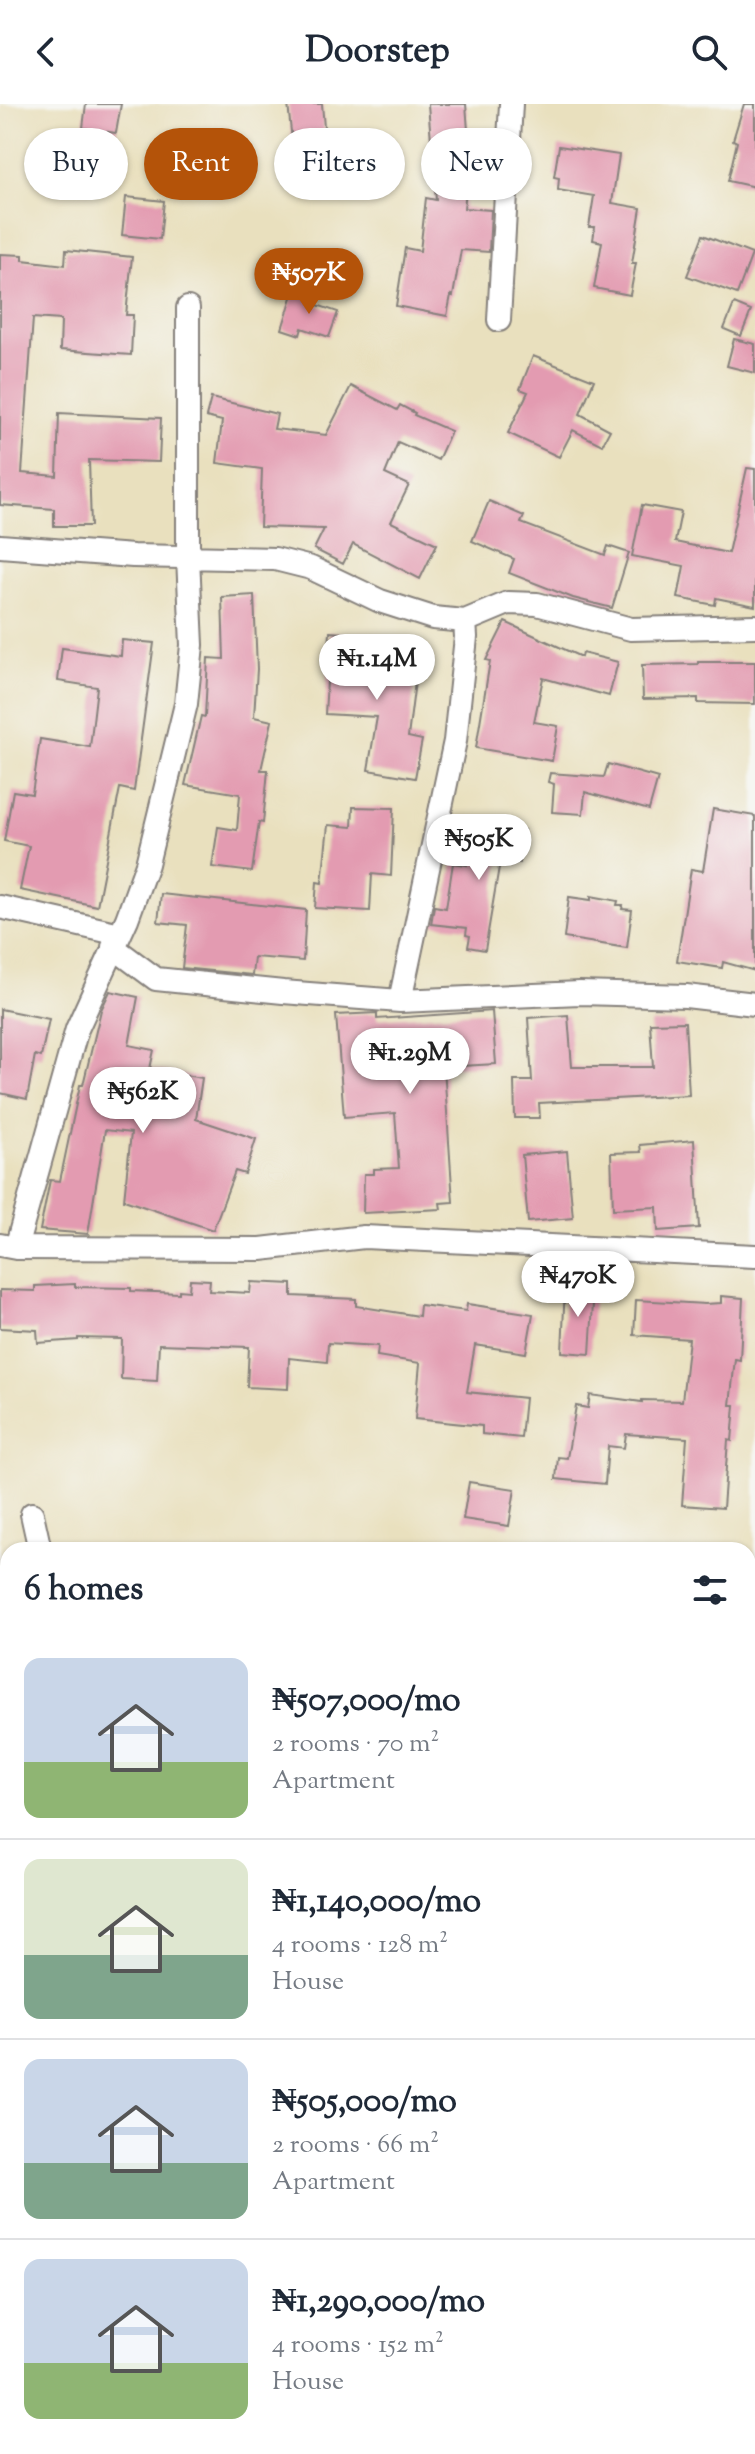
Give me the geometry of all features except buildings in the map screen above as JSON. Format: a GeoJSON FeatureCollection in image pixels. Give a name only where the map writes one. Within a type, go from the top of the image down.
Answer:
{"type":"FeatureCollection","features":[{"type":"Feature","properties":{"kind":"street"},"geometry":{"type":"LineString","coordinates":[[499,320],[511,104]]}},
{"type":"Feature","properties":{"kind":"street"},"geometry":{"type":"LineString","coordinates":[[188,308],[188,557],[192,645],[186,704],[147,864],[77,1029],[8,1246],[261,1249],[364,1237],[755,1256]]}},
{"type":"Feature","properties":{"kind":"street"},"geometry":{"type":"LineString","coordinates":[[0,546],[133,556],[275,559],[311,568],[380,601],[433,618],[465,621],[508,603],[522,603],[537,604],[631,629],[755,626]]}},
{"type":"Feature","properties":{"kind":"street"},"geometry":{"type":"LineString","coordinates":[[400,1001],[455,741],[465,621]]}},
{"type":"Feature","properties":{"kind":"street"},"geometry":{"type":"LineString","coordinates":[[0,907],[116,940],[156,979],[400,1001],[580,993],[686,996],[755,1004]]}},
{"type":"Feature","properties":{"kind":"street"},"geometry":{"type":"LineString","coordinates":[[32,1514],[38,1542]]}}]}
